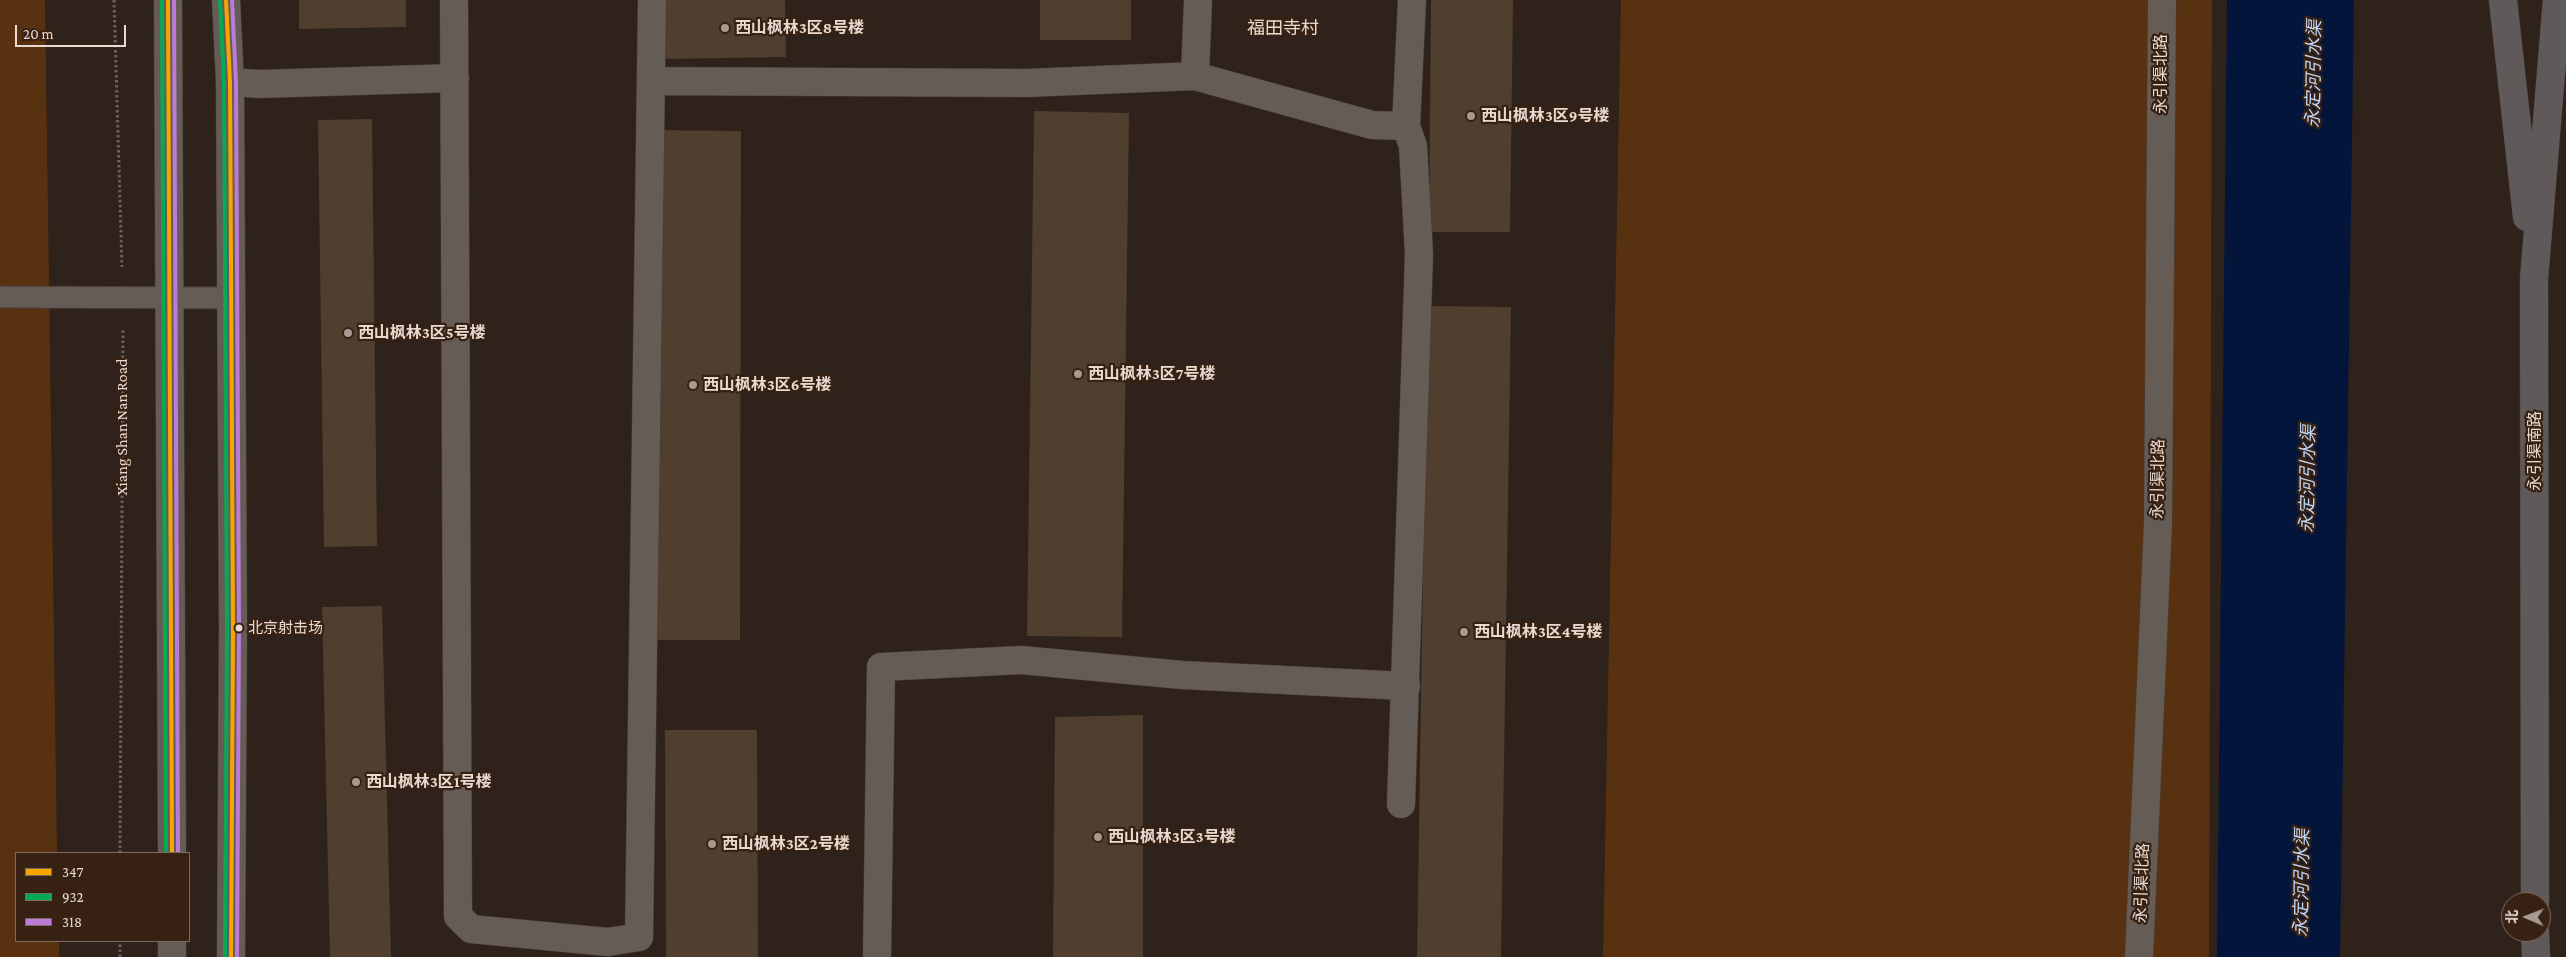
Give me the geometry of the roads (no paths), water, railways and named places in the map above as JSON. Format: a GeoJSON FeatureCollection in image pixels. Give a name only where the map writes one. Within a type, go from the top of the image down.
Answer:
{"type":"FeatureCollection","features":[{"type":"Feature","properties":{"kind":"main road"},"geometry":{"type":"LineString","coordinates":[[2503,0],[2534,280]]}},
{"type":"Feature","properties":{"kind":"main road","name":"永引渠南路"},"geometry":{"type":"LineString","coordinates":[[2536,892],[2534,280],[2557,0]]}},
{"type":"Feature","properties":{"kind":"main road"},"geometry":{"type":"LineString","coordinates":[[2536,942],[2536,957]]}},
{"type":"Feature","properties":{"kind":"street"},"geometry":{"type":"LineString","coordinates":[[168,0],[172,852]]}},
{"type":"Feature","properties":{"kind":"street"},"geometry":{"type":"LineString","coordinates":[[226,0],[230,82],[233,629],[231,957]]}},
{"type":"Feature","properties":{"kind":"street"},"geometry":{"type":"LineString","coordinates":[[454,0],[458,916],[470,929],[608,942],[639,937],[652,0]]}},
{"type":"Feature","properties":{"kind":"street"},"geometry":{"type":"LineString","coordinates":[[1195,76],[1198,0]]}},
{"type":"Feature","properties":{"kind":"street"},"geometry":{"type":"LineString","coordinates":[[1401,804],[1419,254],[1413,146],[1406,126],[1412,0]]}},
{"type":"Feature","properties":{"kind":"street","name":"永引渠北路"},"geometry":{"type":"LineString","coordinates":[[2139,957],[2158,523],[2162,0]]}},
{"type":"Feature","properties":{"kind":"street"},"geometry":{"type":"LineString","coordinates":[[651,81],[1026,83],[1195,76],[1372,125],[1406,126]]}},
{"type":"Feature","properties":{"kind":"street"},"geometry":{"type":"LineString","coordinates":[[230,82],[259,84],[455,78]]}},
{"type":"Feature","properties":{"kind":"street"},"geometry":{"type":"LineString","coordinates":[[877,957],[881,667],[1021,660],[1182,675],[1406,686]]}},
{"type":"Feature","properties":{"kind":"street"},"geometry":{"type":"LineString","coordinates":[[172,942],[172,957]]}},
{"type":"Feature","properties":{"kind":"lane"},"geometry":{"type":"LineString","coordinates":[[0,297],[231,298]]}},
{"type":"Feature","properties":{"kind":"water","name":"永定河引水渠"},"geometry":{"type":"Polygon","coordinates":[[[2227,0],[2354,0],[2340,957],[2217,957],[2227,0]]]}},
{"type":"Feature","properties":{"kind":"place","name":"西山枫林3区8号楼"},"geometry":{"type":"Point","coordinates":[725,28]}},
{"type":"Feature","properties":{"kind":"place","name":"西山枫林3区9号楼"},"geometry":{"type":"Point","coordinates":[1471,116]}},
{"type":"Feature","properties":{"kind":"place","name":"西山枫林3区5号楼"},"geometry":{"type":"Point","coordinates":[348,333]}},
{"type":"Feature","properties":{"kind":"place","name":"西山枫林3区7号楼"},"geometry":{"type":"Point","coordinates":[1078,374]}},
{"type":"Feature","properties":{"kind":"place","name":"西山枫林3区6号楼"},"geometry":{"type":"Point","coordinates":[693,385]}},
{"type":"Feature","properties":{"kind":"place","name":"北京射击场"},"geometry":{"type":"Point","coordinates":[239,628]}},
{"type":"Feature","properties":{"kind":"place","name":"西山枫林3区4号楼"},"geometry":{"type":"Point","coordinates":[1464,632]}},
{"type":"Feature","properties":{"kind":"place","name":"西山枫林3区1号楼"},"geometry":{"type":"Point","coordinates":[356,782]}},
{"type":"Feature","properties":{"kind":"place","name":"西山枫林3区3号楼"},"geometry":{"type":"Point","coordinates":[1098,837]}},
{"type":"Feature","properties":{"kind":"place","name":"西山枫林3区2号楼"},"geometry":{"type":"Point","coordinates":[712,844]}},
{"type":"Feature","properties":{"kind":"district","name":"福田寺村"},"geometry":{"type":"Point","coordinates":[1283,28]}}]}
